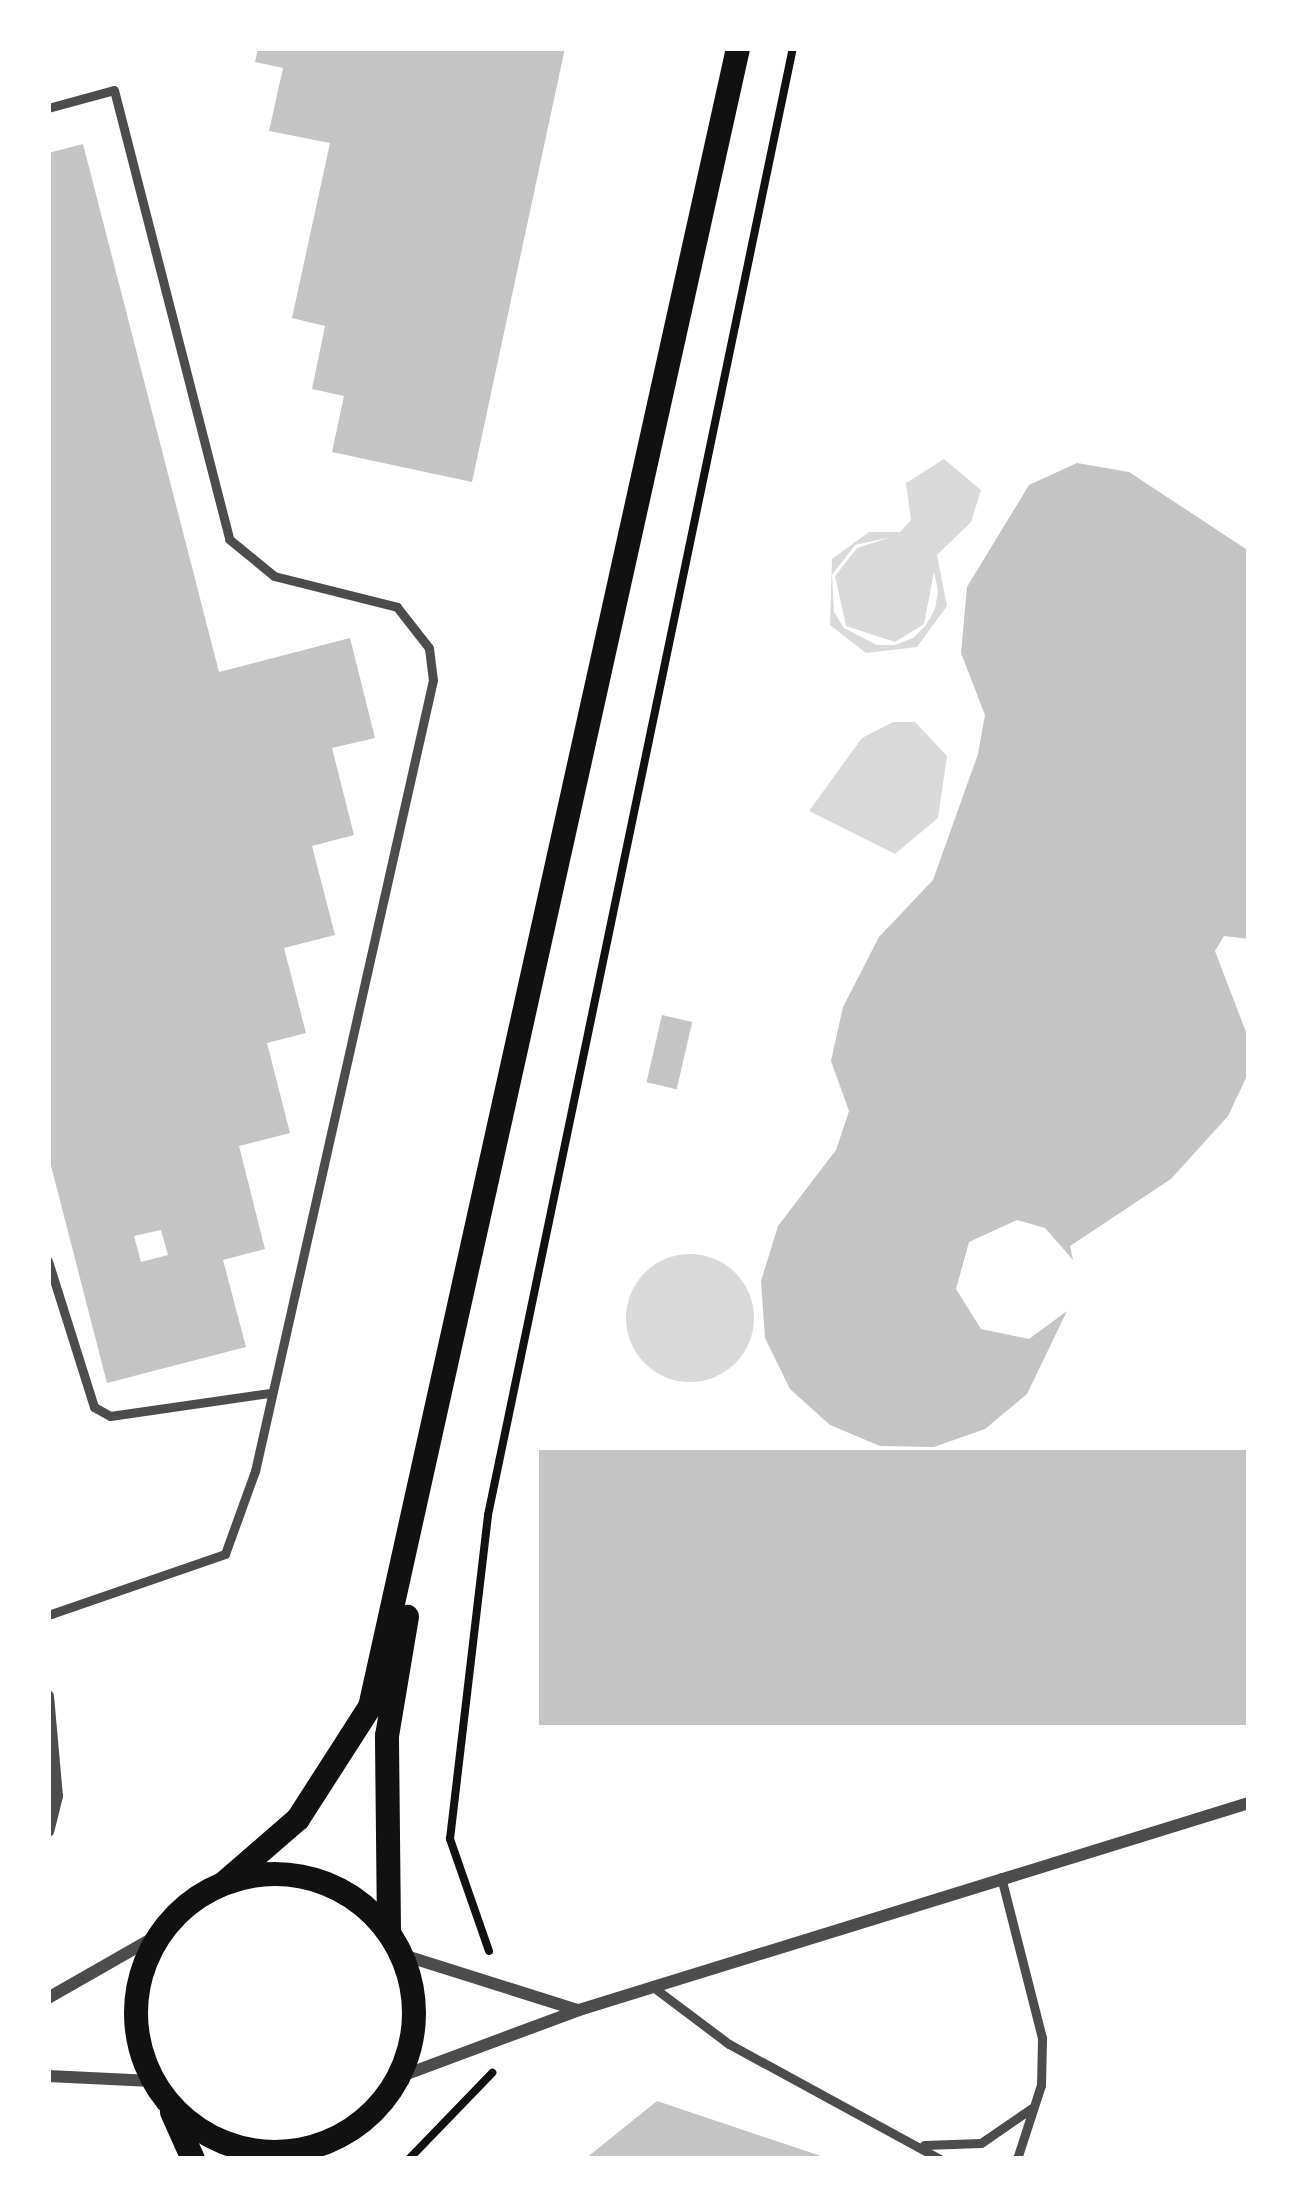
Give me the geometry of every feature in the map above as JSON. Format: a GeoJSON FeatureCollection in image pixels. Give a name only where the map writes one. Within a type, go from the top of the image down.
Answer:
{"type":"FeatureCollection","features":[{"type":"Feature","properties":{"kind":"main road"},"geometry":{"type":"LineString","coordinates":[[389,1931],[387,1736],[430,1467],[738,48]]}},
{"type":"Feature","properties":{"kind":"main road"},"geometry":{"type":"LineString","coordinates":[[193,2159],[152,2080],[135,2027],[141,1971],[160,1934],[298,1820],[352,1745],[430,1467]]}},
{"type":"Feature","properties":{"kind":"main road"},"geometry":{"type":"LineString","coordinates":[[168,2105],[244,2150],[328,2150],[399,2077],[413,2038],[403,1955],[389,1931],[315,1879],[224,1883]]}},
{"type":"Feature","properties":{"kind":"street"},"geometry":{"type":"LineString","coordinates":[[48,1696],[57,1796],[48,1832]]}},
{"type":"Feature","properties":{"kind":"street"},"geometry":{"type":"LineString","coordinates":[[399,2077],[579,2010],[1249,1803]]}},
{"type":"Feature","properties":{"kind":"street"},"geometry":{"type":"LineString","coordinates":[[48,1998],[160,1934]]}},
{"type":"Feature","properties":{"kind":"street"},"geometry":{"type":"LineString","coordinates":[[403,1955],[579,2010]]}},
{"type":"Feature","properties":{"kind":"street"},"geometry":{"type":"LineString","coordinates":[[48,2076],[152,2080]]}},
{"type":"Feature","properties":{"kind":"lane"},"geometry":{"type":"LineString","coordinates":[[48,108],[114,90],[230,538],[274,577],[398,607],[433,664],[270,1393],[225,1555],[48,1616]]}},
{"type":"Feature","properties":{"kind":"lane"},"geometry":{"type":"LineString","coordinates":[[48,1261],[94,1407],[110,1416],[270,1393]]}},
{"type":"Feature","properties":{"kind":"lane"},"geometry":{"type":"LineString","coordinates":[[1001,1877],[1035,1984],[1041,2085],[1017,2159]]}},
{"type":"Feature","properties":{"kind":"lane"},"geometry":{"type":"LineString","coordinates":[[653,1987],[729,2044],[940,2159]]}},
{"type":"Feature","properties":{"kind":"lane"},"geometry":{"type":"LineString","coordinates":[[918,2144],[1007,2132],[1041,2085]]}},
{"type":"Feature","properties":{"kind":"path"},"geometry":{"type":"LineString","coordinates":[[491,1983],[450,1839],[488,1515],[793,48]]}},
{"type":"Feature","properties":{"kind":"path"},"geometry":{"type":"LineString","coordinates":[[410,2159],[493,2084],[492,2043]]}},
{"type":"Feature","properties":{"kind":"shaded area"},"geometry":{"type":"Polygon","coordinates":[[[944,459],[981,490],[971,522],[937,555],[947,606],[917,647],[866,653],[830,625],[832,559],[869,532],[900,532],[911,520],[906,483],[944,459]],[[891,537],[855,545],[832,575],[834,612],[844,628],[877,645],[895,645],[913,638],[926,625],[935,609],[934,572],[924,624],[895,642],[846,626],[835,576],[857,548],[891,537]]]}},
{"type":"Feature","properties":{"kind":"shaded area"},"geometry":{"type":"Polygon","coordinates":[[[893,722],[915,722],[947,756],[938,818],[895,854],[809,811],[862,738],[893,722]]]}},
{"type":"Feature","properties":{"kind":"shaded area"},"geometry":{"type":"Polygon","coordinates":[[[690,1254],[715,1258],[736,1272],[750,1293],[754,1318],[750,1343],[736,1364],[715,1378],[690,1382],[665,1378],[644,1364],[630,1343],[626,1318],[630,1293],[644,1272],[665,1258],[690,1254]]]}},
{"type":"Feature","properties":{"kind":"building"},"geometry":{"type":"Polygon","coordinates":[[[258,48],[565,48],[472,482],[332,452],[344,396],[312,389],[325,326],[292,318],[330,143],[269,131],[283,68],[255,62],[258,48]]]}},
{"type":"Feature","properties":{"kind":"building"},"geometry":{"type":"Polygon","coordinates":[[[83,144],[219,672],[350,638],[375,738],[332,748],[354,835],[312,846],[335,935],[284,948],[306,1033],[267,1043],[290,1133],[239,1146],[265,1249],[223,1260],[246,1347],[107,1383],[48,1154],[48,153],[83,144]],[[161,1230],[134,1236],[141,1262],[168,1255],[161,1230]]]}},
{"type":"Feature","properties":{"kind":"building"},"geometry":{"type":"Polygon","coordinates":[[[1077,463],[1129,472],[1249,551],[1249,939],[1224,936],[1215,951],[1246,1032],[1246,1078],[1228,1116],[1171,1179],[1070,1246],[1073,1260],[1045,1228],[1017,1220],[969,1242],[956,1289],[981,1329],[1029,1339],[1067,1311],[1027,1394],[985,1429],[934,1447],[880,1446],[830,1425],[790,1389],[765,1338],[761,1281],[778,1226],[836,1150],[849,1111],[831,1061],[843,1007],[879,937],[933,880],[978,754],[985,715],[961,653],[967,587],[1029,485],[1077,463]]]}},
{"type":"Feature","properties":{"kind":"building"},"geometry":{"type":"Polygon","coordinates":[[[662,1015],[692,1022],[677,1089],[646,1082],[662,1015]]]}},
{"type":"Feature","properties":{"kind":"building"},"geometry":{"type":"Polygon","coordinates":[[[539,1450],[1249,1450],[1249,1725],[539,1725],[539,1450]]]}},
{"type":"Feature","properties":{"kind":"building"},"geometry":{"type":"Polygon","coordinates":[[[657,2101],[827,2158],[827,2159],[585,2159],[657,2101]]]}}]}
